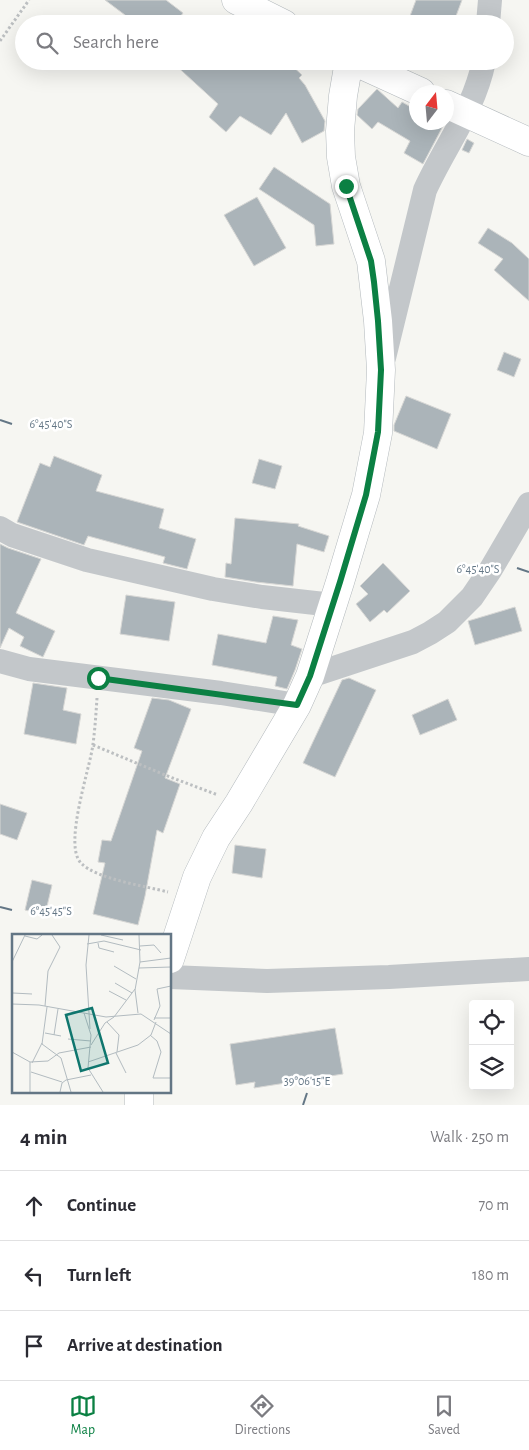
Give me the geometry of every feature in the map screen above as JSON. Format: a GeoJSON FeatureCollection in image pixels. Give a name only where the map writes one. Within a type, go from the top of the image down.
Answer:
{"type":"FeatureCollection","features":[{"type":"Feature","properties":{"kind":"street"},"geometry":{"type":"LineString","coordinates":[[236,0],[266,15]]}},
{"type":"Feature","properties":{"kind":"street"},"geometry":{"type":"LineString","coordinates":[[489,15],[490,0]]}},
{"type":"Feature","properties":{"kind":"street"},"geometry":{"type":"LineString","coordinates":[[171,956],[197,877],[216,838],[297,705],[310,676],[366,495],[378,432],[381,370],[371,261],[346,186],[341,157],[340,130],[343,96],[349,70]]}},
{"type":"Feature","properties":{"kind":"street"},"geometry":{"type":"LineString","coordinates":[[371,70],[409,87]]}},
{"type":"Feature","properties":{"kind":"street"},"geometry":{"type":"LineString","coordinates":[[381,370],[426,190],[457,109],[477,87],[482,70]]}},
{"type":"Feature","properties":{"kind":"street"},"geometry":{"type":"LineString","coordinates":[[457,109],[529,142]]}},
{"type":"Feature","properties":{"kind":"street"},"geometry":{"type":"LineString","coordinates":[[310,676],[413,642],[447,622],[472,597],[491,569],[529,504]]}},
{"type":"Feature","properties":{"kind":"street"},"geometry":{"type":"LineString","coordinates":[[0,528],[12,535],[87,560],[213,589],[333,605]]}},
{"type":"Feature","properties":{"kind":"street"},"geometry":{"type":"LineString","coordinates":[[0,661],[29,669],[297,705]]}},
{"type":"Feature","properties":{"kind":"street"},"geometry":{"type":"LineString","coordinates":[[171,978],[267,981],[389,977],[529,969]]}},
{"type":"Feature","properties":{"kind":"street"},"geometry":{"type":"LineString","coordinates":[[139,1092],[139,1105]]}},
{"type":"Feature","properties":{"kind":"path"},"geometry":{"type":"LineString","coordinates":[[18,15],[29,0]]}},
{"type":"Feature","properties":{"kind":"path"},"geometry":{"type":"LineString","coordinates":[[0,41],[15,20]]}},
{"type":"Feature","properties":{"kind":"path"},"geometry":{"type":"LineString","coordinates":[[98,678],[93,745],[75,834],[75,852],[78,861],[102,876],[190,897]]}},
{"type":"Feature","properties":{"kind":"path"},"geometry":{"type":"LineString","coordinates":[[93,745],[239,803]]}},
{"type":"Feature","properties":{"kind":"building"},"geometry":{"type":"Polygon","coordinates":[[[105,0],[166,0],[183,13],[182,15],[125,15],[105,0]]]}},
{"type":"Feature","properties":{"kind":"building"},"geometry":{"type":"Polygon","coordinates":[[[416,0],[462,0],[456,15],[410,15],[416,0]]]}},
{"type":"Feature","properties":{"kind":"building"},"geometry":{"type":"Polygon","coordinates":[[[181,70],[297,70],[302,75],[299,78],[305,85],[325,121],[324,131],[302,143],[286,113],[271,135],[240,116],[226,132],[209,117],[218,104],[181,70]]]}},
{"type":"Feature","properties":{"kind":"building"},"geometry":{"type":"Polygon","coordinates":[[[377,89],[398,108],[402,102],[409,106],[409,130],[441,130],[423,164],[404,153],[410,141],[378,122],[372,129],[357,115],[358,109],[377,89]]]}},
{"type":"Feature","properties":{"kind":"building"},"geometry":{"type":"Polygon","coordinates":[[[467,139],[474,143],[469,153],[462,150],[467,139]]]}},
{"type":"Feature","properties":{"kind":"building"},"geometry":{"type":"Polygon","coordinates":[[[274,167],[330,204],[334,244],[316,246],[314,225],[259,189],[274,167]]]}},
{"type":"Feature","properties":{"kind":"building"},"geometry":{"type":"Polygon","coordinates":[[[257,197],[286,248],[254,266],[224,215],[257,197]]]}},
{"type":"Feature","properties":{"kind":"building"},"geometry":{"type":"Polygon","coordinates":[[[488,228],[512,243],[529,259],[529,301],[494,270],[503,259],[478,243],[488,228]]]}},
{"type":"Feature","properties":{"kind":"building"},"geometry":{"type":"Polygon","coordinates":[[[504,352],[521,359],[514,377],[497,370],[504,352]]]}},
{"type":"Feature","properties":{"kind":"building"},"geometry":{"type":"Polygon","coordinates":[[[406,396],[451,414],[437,449],[394,431],[394,425],[406,396]]]}},
{"type":"Feature","properties":{"kind":"building"},"geometry":{"type":"Polygon","coordinates":[[[54,456],[102,475],[96,491],[164,509],[159,528],[196,539],[187,569],[163,563],[165,557],[88,536],[84,545],[17,522],[40,463],[50,467],[54,456]]]}},
{"type":"Feature","properties":{"kind":"building"},"geometry":{"type":"Polygon","coordinates":[[[259,459],[282,466],[275,489],[252,483],[259,459]]]}},
{"type":"Feature","properties":{"kind":"building"},"geometry":{"type":"Polygon","coordinates":[[[235,518],[299,524],[298,526],[329,536],[324,552],[297,544],[293,586],[225,577],[226,563],[231,564],[235,518]]]}},
{"type":"Feature","properties":{"kind":"building"},"geometry":{"type":"Polygon","coordinates":[[[0,544],[41,559],[16,613],[55,631],[43,657],[20,646],[24,637],[9,628],[0,648],[0,544]]]}},
{"type":"Feature","properties":{"kind":"building"},"geometry":{"type":"Polygon","coordinates":[[[383,563],[410,591],[387,613],[384,610],[370,622],[356,604],[368,594],[360,586],[383,563]]]}},
{"type":"Feature","properties":{"kind":"building"},"geometry":{"type":"Polygon","coordinates":[[[126,595],[175,602],[169,641],[120,634],[126,595]]]}},
{"type":"Feature","properties":{"kind":"building"},"geometry":{"type":"Polygon","coordinates":[[[515,607],[522,631],[475,645],[468,621],[515,607]]]}},
{"type":"Feature","properties":{"kind":"building"},"geometry":{"type":"Polygon","coordinates":[[[273,616],[298,620],[291,645],[302,649],[287,689],[275,686],[277,677],[212,665],[218,634],[266,643],[273,616]]]}},
{"type":"Feature","properties":{"kind":"building"},"geometry":{"type":"Polygon","coordinates":[[[349,678],[376,690],[335,777],[303,763],[342,680],[349,678]]]}},
{"type":"Feature","properties":{"kind":"building"},"geometry":{"type":"Polygon","coordinates":[[[33,683],[67,688],[63,710],[81,714],[76,744],[24,734],[33,683]]]}},
{"type":"Feature","properties":{"kind":"building"},"geometry":{"type":"Polygon","coordinates":[[[152,698],[169,700],[191,709],[165,778],[180,784],[163,833],[157,830],[138,925],[93,914],[105,863],[98,862],[102,840],[111,841],[142,751],[134,748],[152,698]]]}},
{"type":"Feature","properties":{"kind":"building"},"geometry":{"type":"Polygon","coordinates":[[[448,699],[457,720],[420,735],[412,715],[448,699]]]}},
{"type":"Feature","properties":{"kind":"building"},"geometry":{"type":"Polygon","coordinates":[[[0,804],[27,813],[17,840],[0,834],[0,804]]]}},
{"type":"Feature","properties":{"kind":"building"},"geometry":{"type":"Polygon","coordinates":[[[235,845],[266,849],[262,878],[232,873],[235,845]]]}},
{"type":"Feature","properties":{"kind":"building"},"geometry":{"type":"Polygon","coordinates":[[[32,880],[52,885],[45,915],[25,910],[32,880]]]}},
{"type":"Feature","properties":{"kind":"building"},"geometry":{"type":"Polygon","coordinates":[[[335,1028],[343,1074],[254,1088],[255,1082],[236,1085],[230,1044],[335,1028]]]}},
{"type":"Feature","properties":{"kind":"route"},"geometry":{"type":"LineString","coordinates":[[98,678],[297,705],[310,676],[366,495],[378,432],[381,370],[374,282],[371,261],[346,186]]}}]}
